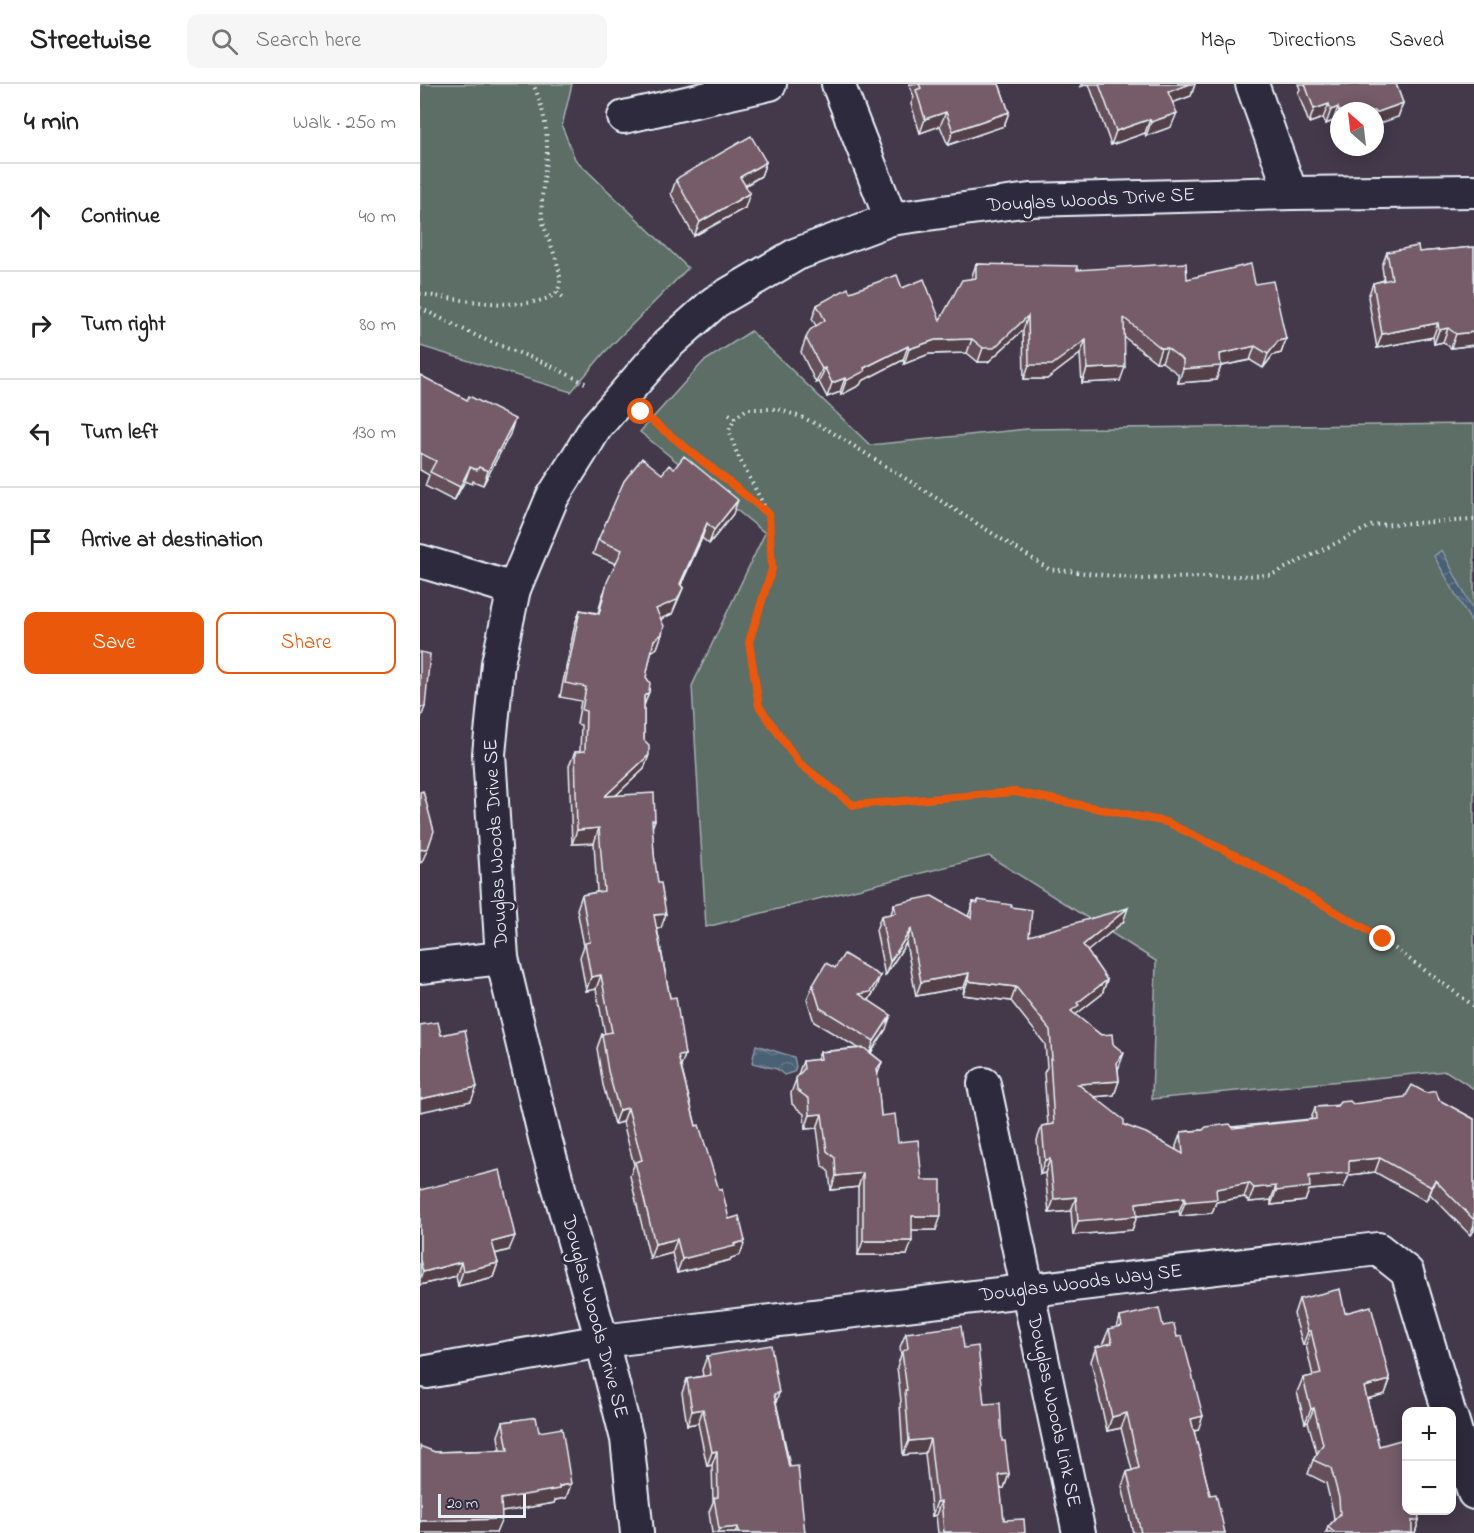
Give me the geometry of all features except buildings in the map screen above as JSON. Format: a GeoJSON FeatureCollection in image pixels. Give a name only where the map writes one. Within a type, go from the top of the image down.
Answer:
{"type":"FeatureCollection","features":[{"type":"Feature","properties":{"kind":"street"},"geometry":{"type":"LineString","coordinates":[[624,117],[770,84]]}},
{"type":"Feature","properties":{"kind":"street"},"geometry":{"type":"LineString","coordinates":[[838,84],[891,219]]}},
{"type":"Feature","properties":{"kind":"street"},"geometry":{"type":"LineString","coordinates":[[1252,84],[1291,193]]}},
{"type":"Feature","properties":{"kind":"street","name":"Douglas Woods Drive SE"},"geometry":{"type":"LineString","coordinates":[[637,1533],[627,1439],[546,1142],[502,958],[489,754],[498,663],[514,589],[552,498],[596,427],[667,345],[715,302],[797,254],[891,219],[1030,200],[1474,191]]}},
{"type":"Feature","properties":{"kind":"street"},"geometry":{"type":"LineString","coordinates":[[420,561],[514,589]]}},
{"type":"Feature","properties":{"kind":"street"},"geometry":{"type":"LineString","coordinates":[[420,967],[502,958]]}},
{"type":"Feature","properties":{"kind":"street","name":"Douglas Woods Link SE"},"geometry":{"type":"LineString","coordinates":[[984,1084],[1079,1533]]}},
{"type":"Feature","properties":{"kind":"street","name":"Douglas Woods Way SE"},"geometry":{"type":"LineString","coordinates":[[427,1372],[602,1341],[1378,1249],[1407,1272],[1448,1407]]}},
{"type":"Feature","properties":{"kind":"street"},"geometry":{"type":"LineString","coordinates":[[1456,1432],[1474,1493]]}},
{"type":"Feature","properties":{"kind":"path"},"geometry":{"type":"LineString","coordinates":[[420,294],[506,304],[540,303],[558,292],[560,280],[542,218],[547,148],[544,120],[538,94],[533,84]]}},
{"type":"Feature","properties":{"kind":"path"},"geometry":{"type":"LineString","coordinates":[[558,292],[564,298]]}},
{"type":"Feature","properties":{"kind":"path"},"geometry":{"type":"LineString","coordinates":[[420,308],[481,338],[545,363],[585,383]]}},
{"type":"Feature","properties":{"kind":"path"},"geometry":{"type":"LineString","coordinates":[[1474,520],[1373,525],[1271,575],[1141,579],[1049,569],[806,418],[778,410],[747,409],[735,418],[729,430],[737,454],[769,514],[772,569],[749,642],[759,706],[799,763],[853,805],[1015,792],[1166,822],[1243,859],[1383,939],[1474,1005]]}},
{"type":"Feature","properties":{"kind":"path"},"geometry":{"type":"LineString","coordinates":[[641,412],[769,514]]}},
{"type":"Feature","properties":{"kind":"path"},"geometry":{"type":"LineString","coordinates":[[729,414],[735,418]]}},
{"type":"Feature","properties":{"kind":"green space"},"geometry":{"type":"Polygon","coordinates":[[[420,84],[572,84],[562,126],[575,159],[688,268],[604,353],[571,392],[420,346],[420,84]]]}},
{"type":"Feature","properties":{"kind":"green space"},"geometry":{"type":"Polygon","coordinates":[[[751,331],[870,445],[1027,429],[1474,424],[1474,1089],[1446,1071],[1152,1099],[1156,961],[989,856],[706,927],[692,686],[765,533],[640,432],[703,362],[751,331]]]}},
{"type":"Feature","properties":{"kind":"water"},"geometry":{"type":"Polygon","coordinates":[[[1442,550],[1474,612],[1474,627],[1434,556],[1442,550]]]}},
{"type":"Feature","properties":{"kind":"water"},"geometry":{"type":"Polygon","coordinates":[[[756,1045],[794,1057],[796,1067],[794,1072],[784,1075],[777,1069],[752,1063],[756,1045]]]}},
{"type":"Feature","properties":{"kind":"route"},"geometry":{"type":"LineString","coordinates":[[641,412],[769,514],[772,569],[749,642],[759,706],[799,763],[853,805],[1015,792],[1166,822],[1243,859],[1383,939]]}}]}
